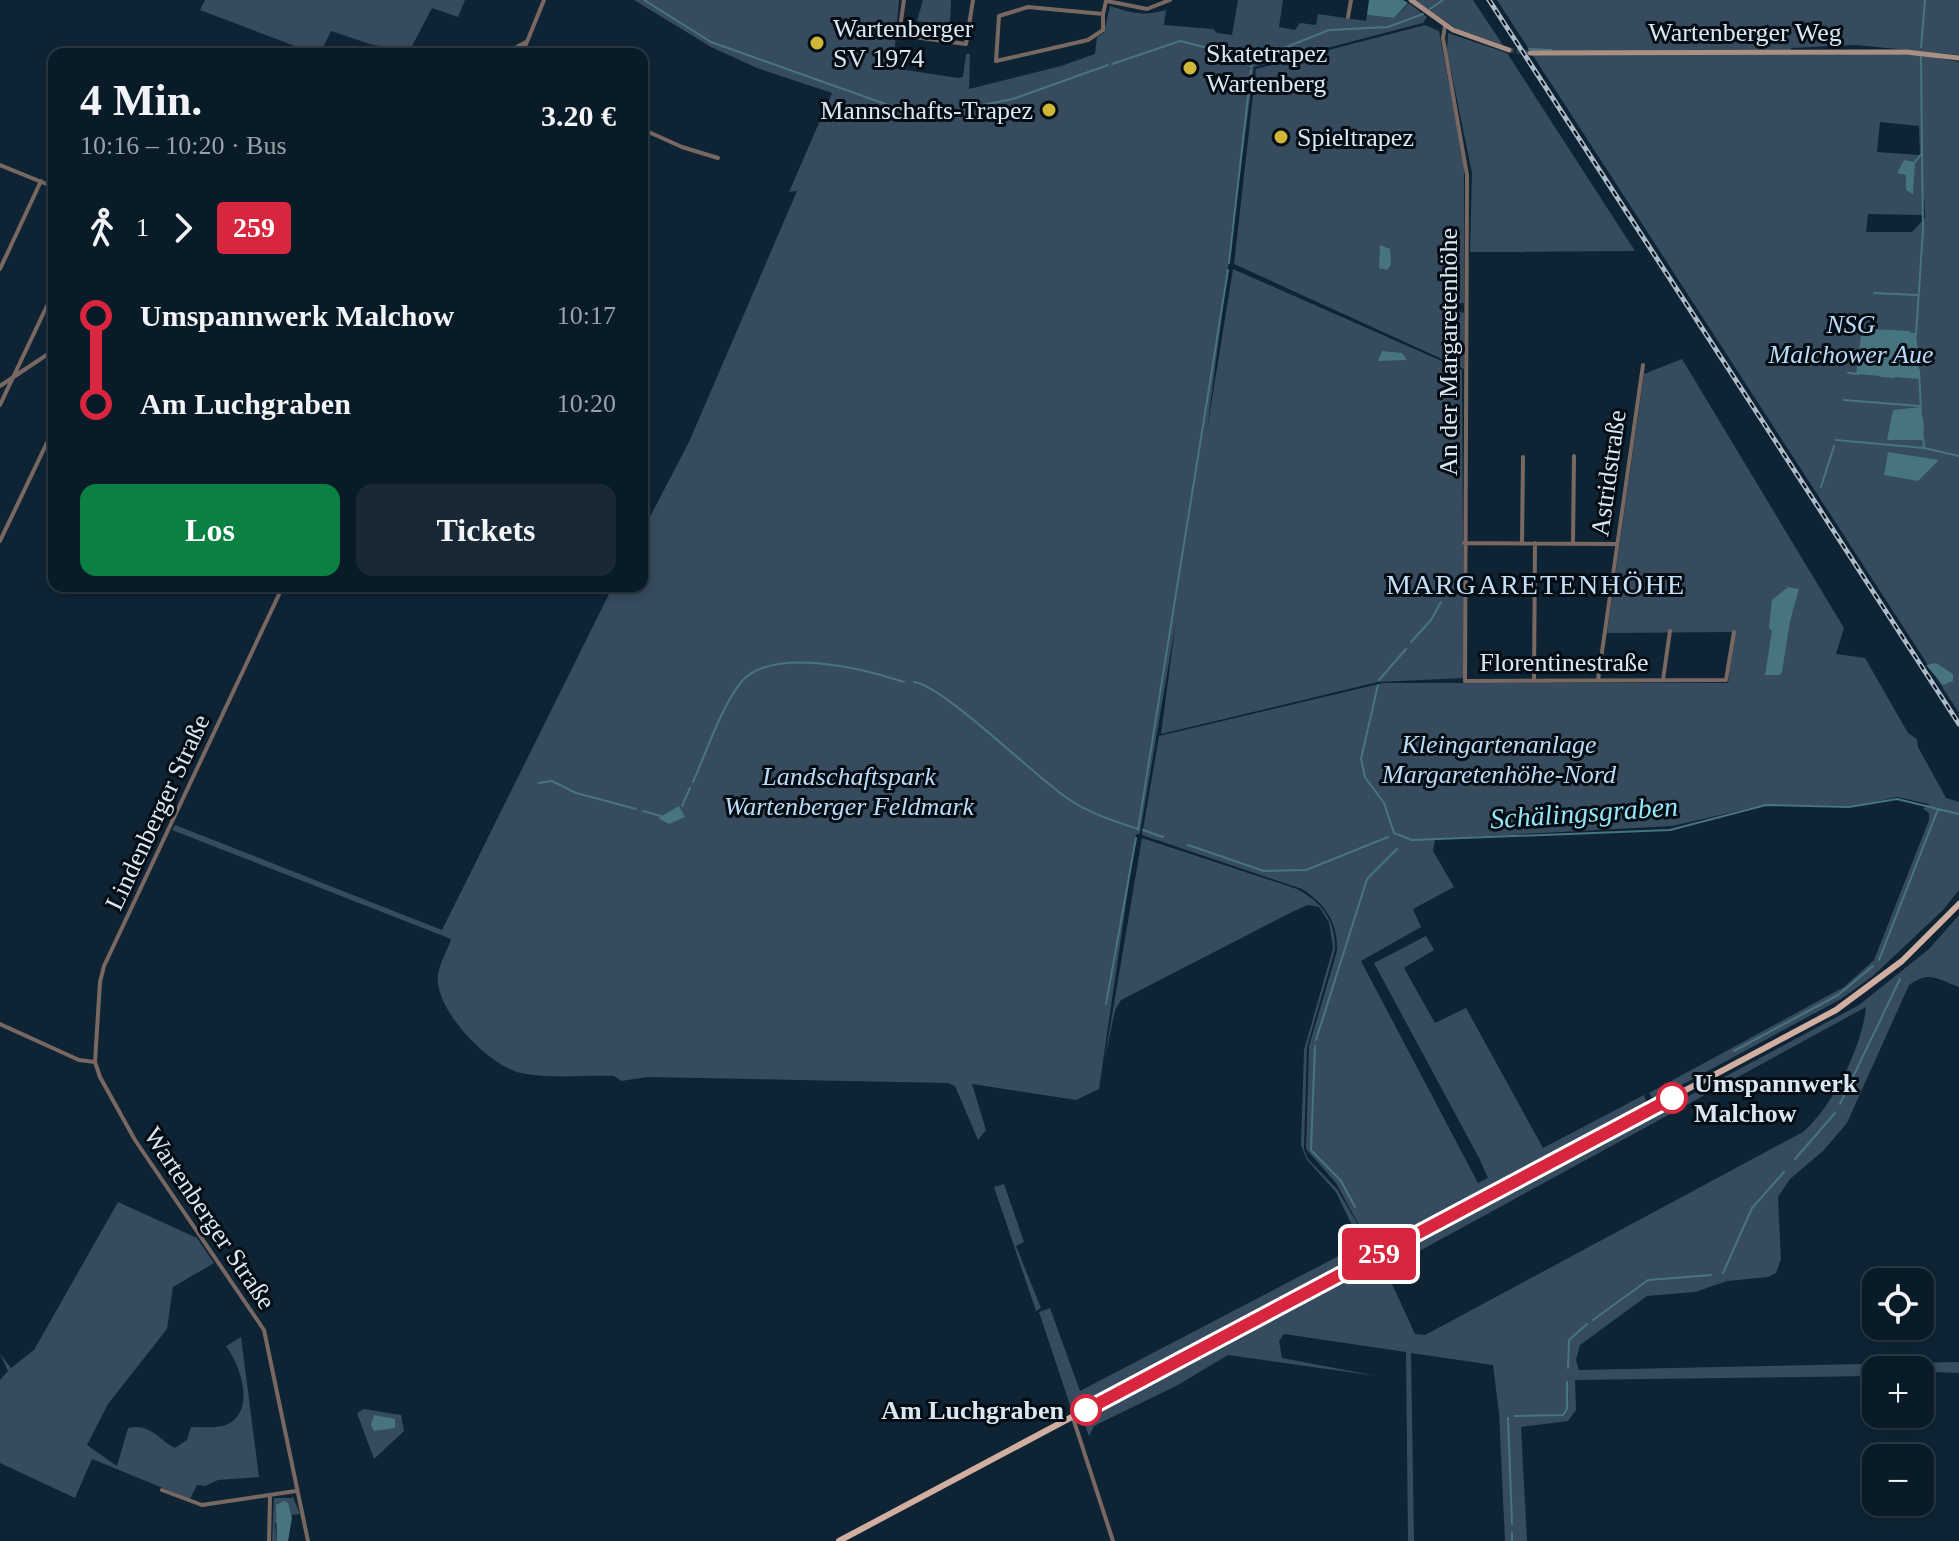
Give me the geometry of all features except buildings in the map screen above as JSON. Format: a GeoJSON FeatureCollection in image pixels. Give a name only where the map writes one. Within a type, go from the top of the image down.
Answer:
{"type":"FeatureCollection","features":[{"type":"Feature","properties":{"kind":"main road"},"geometry":{"type":"LineString","coordinates":[[1411,0],[1445,26],[1509,50]]}},
{"type":"Feature","properties":{"kind":"main road","name":"Wartenberger Weg"},"geometry":{"type":"LineString","coordinates":[[1530,53],[1915,52],[1959,58]]}},
{"type":"Feature","properties":{"kind":"main road"},"geometry":{"type":"LineString","coordinates":[[839,1541],[1836,1010],[1902,961],[1959,904]]}},
{"type":"Feature","properties":{"kind":"street"},"geometry":{"type":"LineString","coordinates":[[522,48],[544,0]]}},
{"type":"Feature","properties":{"kind":"street"},"geometry":{"type":"LineString","coordinates":[[904,0],[899,35],[966,44],[973,0]]}},
{"type":"Feature","properties":{"kind":"street"},"geometry":{"type":"LineString","coordinates":[[1103,14],[1028,7],[999,16],[996,61],[1088,40],[1103,30],[1106,0],[1147,9],[1170,0]]}},
{"type":"Feature","properties":{"kind":"street"},"geometry":{"type":"LineString","coordinates":[[1348,17],[1351,0]]}},
{"type":"Feature","properties":{"kind":"street","name":"An der Margaretenhöhe"},"geometry":{"type":"LineString","coordinates":[[1445,26],[1443,38],[1467,175],[1465,681]]}},
{"type":"Feature","properties":{"kind":"street"},"geometry":{"type":"LineString","coordinates":[[514,48],[526,42]]}},
{"type":"Feature","properties":{"kind":"street"},"geometry":{"type":"LineString","coordinates":[[648,132],[718,158]]}},
{"type":"Feature","properties":{"kind":"street"},"geometry":{"type":"LineString","coordinates":[[0,165],[48,184]]}},
{"type":"Feature","properties":{"kind":"street"},"geometry":{"type":"LineString","coordinates":[[0,269],[41,181]]}},
{"type":"Feature","properties":{"kind":"street"},"geometry":{"type":"LineString","coordinates":[[0,405],[48,304]]}},
{"type":"Feature","properties":{"kind":"street"},"geometry":{"type":"LineString","coordinates":[[0,386],[48,354]]}},
{"type":"Feature","properties":{"kind":"street","name":"Astridstraße"},"geometry":{"type":"LineString","coordinates":[[1598,680],[1643,365]]}},
{"type":"Feature","properties":{"kind":"street"},"geometry":{"type":"LineString","coordinates":[[0,541],[48,441]]}},
{"type":"Feature","properties":{"kind":"street"},"geometry":{"type":"LineString","coordinates":[[1573,543],[1574,456]]}},
{"type":"Feature","properties":{"kind":"street"},"geometry":{"type":"LineString","coordinates":[[1522,543],[1523,457]]}},
{"type":"Feature","properties":{"kind":"street"},"geometry":{"type":"LineString","coordinates":[[1464,543],[1617,544]]}},
{"type":"Feature","properties":{"kind":"street"},"geometry":{"type":"LineString","coordinates":[[1534,681],[1535,543]]}},
{"type":"Feature","properties":{"kind":"street","name":"Lindenberger Straße"},"geometry":{"type":"LineString","coordinates":[[95,1062],[100,982],[104,966],[280,592]]}},
{"type":"Feature","properties":{"kind":"street","name":"Florentinestraße"},"geometry":{"type":"LineString","coordinates":[[1663,680],[1670,631]]}},
{"type":"Feature","properties":{"kind":"street","name":"Florentinestraße"},"geometry":{"type":"LineString","coordinates":[[1465,681],[1726,680],[1734,632]]}},
{"type":"Feature","properties":{"kind":"street"},"geometry":{"type":"LineString","coordinates":[[0,1024],[79,1060],[95,1062]]}},
{"type":"Feature","properties":{"kind":"street","name":"Wartenberger Straße"},"geometry":{"type":"LineString","coordinates":[[95,1062],[129,1130],[264,1330],[308,1541]]}},
{"type":"Feature","properties":{"kind":"street"},"geometry":{"type":"LineString","coordinates":[[1072,1417],[1113,1541]]}},
{"type":"Feature","properties":{"kind":"street"},"geometry":{"type":"LineString","coordinates":[[162,1490],[194,1504],[270,1497],[297,1491]]}},
{"type":"Feature","properties":{"kind":"street"},"geometry":{"type":"LineString","coordinates":[[269,1541],[270,1497]]}},
{"type":"Feature","properties":{"kind":"green space"},"geometry":{"type":"Polygon","coordinates":[[[205,0],[465,0],[458,17],[432,8],[411,48],[373,45],[331,31],[323,48],[300,48],[200,10],[205,0]]]}},
{"type":"Feature","properties":{"kind":"green space","name":"Landschaftspark Wartenberger Feldmark"},"geometry":{"type":"Polygon","coordinates":[[[634,0],[899,0],[893,68],[958,78],[963,77],[966,54],[970,54],[969,89],[1061,66],[1095,54],[1097,37],[1104,33],[1110,6],[1143,13],[1166,10],[1164,25],[1213,29],[1217,33],[1232,35],[1238,0],[1283,0],[1279,27],[1295,30],[1300,23],[1316,25],[1318,14],[1366,21],[1367,15],[1394,18],[1409,3],[1427,17],[1423,23],[1254,67],[1207,430],[1233,269],[1462,370],[1464,678],[1378,682],[1161,734],[1176,621],[1140,833],[1136,835],[1099,1089],[1076,1100],[972,1084],[986,1130],[978,1140],[955,1086],[948,1083],[648,1077],[621,1081],[614,1076],[544,1076],[508,1068],[479,1048],[444,1003],[438,974],[451,939],[172,830],[175,825],[442,930],[610,592],[648,592],[648,521],[689,442],[797,191],[789,192],[832,93],[757,68],[711,47],[634,0]]]}},
{"type":"Feature","properties":{"kind":"green space"},"geometry":{"type":"Polygon","coordinates":[[[923,0],[951,0],[950,26],[917,21],[923,0]]]}},
{"type":"Feature","properties":{"kind":"green space"},"geometry":{"type":"Polygon","coordinates":[[[1415,0],[1473,0],[1503,45],[1457,29],[1415,0]]]}},
{"type":"Feature","properties":{"kind":"green space","name":"NSG Malchower Aue"},"geometry":{"type":"Polygon","coordinates":[[[1497,0],[1959,0],[1959,55],[1856,45],[1791,48],[1791,54],[1923,55],[1959,62],[1959,713],[1497,0]],[[1880,122],[1877,152],[1920,155],[1919,126],[1880,122]],[[1924,194],[1923,215],[1868,214],[1866,232],[1912,232],[1925,218],[1924,194]]]}},
{"type":"Feature","properties":{"kind":"green space"},"geometry":{"type":"Polygon","coordinates":[[[1425,25],[1439,31],[1464,164],[1464,303],[1452,304],[1451,309],[1464,313],[1464,369],[1234,264],[1256,69],[1425,25]]]}},
{"type":"Feature","properties":{"kind":"green space"},"geometry":{"type":"Polygon","coordinates":[[[1448,33],[1507,53],[1635,251],[1470,252],[1472,173],[1447,51],[1448,33]]]}},
{"type":"Feature","properties":{"kind":"green space","name":"Kleingartenanlage Margaretenhöhe-Nord"},"geometry":{"type":"Polygon","coordinates":[[[1682,359],[1844,628],[1836,654],[1865,658],[1908,733],[1917,739],[1918,747],[1946,798],[1959,802],[1959,890],[1943,910],[1873,976],[1841,999],[1654,1100],[1649,1093],[1844,987],[1874,960],[1929,820],[1929,813],[1923,809],[1929,804],[1897,797],[1854,806],[1764,805],[1672,826],[1435,839],[1433,851],[1454,887],[1413,909],[1421,927],[1361,961],[1478,1183],[1488,1178],[1479,1158],[1374,963],[1426,936],[1434,950],[1404,968],[1435,1023],[1466,1008],[1543,1148],[1644,1095],[1647,1103],[1375,1249],[1368,1246],[1370,1252],[1072,1411],[1039,1312],[1050,1308],[1080,1391],[1354,1248],[1359,1240],[1336,1192],[1307,1160],[1301,1145],[1304,1050],[1333,948],[1329,922],[1319,907],[1308,905],[1294,911],[1121,1000],[1115,1010],[1104,1063],[1142,838],[1297,889],[1314,900],[1330,921],[1335,950],[1307,1047],[1304,1149],[1308,1159],[1337,1189],[1367,1240],[1336,1183],[1306,1149],[1309,1046],[1337,951],[1332,923],[1328,915],[1317,901],[1302,889],[1142,835],[1159,736],[1383,683],[1728,683],[1735,632],[1607,633],[1644,374],[1682,359]]]}},
{"type":"Feature","properties":{"kind":"green space"},"geometry":{"type":"Polygon","coordinates":[[[1959,915],[1959,987],[1928,977],[1909,985],[1847,1123],[1824,1150],[1790,1179],[1778,1197],[1781,1259],[1776,1273],[1768,1277],[1727,1281],[1695,1292],[1647,1296],[1580,1345],[1576,1360],[1579,1370],[1862,1364],[1862,1376],[1575,1380],[1576,1410],[1568,1421],[1521,1427],[1527,1541],[1505,1541],[1499,1413],[1493,1365],[1411,1353],[1414,1541],[1408,1541],[1406,1352],[1284,1334],[1279,1341],[1282,1358],[1377,1376],[1228,1355],[1178,1385],[1094,1426],[1089,1436],[1084,1422],[1148,1385],[1859,1005],[1929,949],[1959,915]],[[1866,1007],[1392,1266],[1392,1284],[1415,1334],[1425,1335],[1803,1132],[1835,1092],[1859,1040],[1866,1007]]]}},
{"type":"Feature","properties":{"kind":"green space"},"geometry":{"type":"Polygon","coordinates":[[[1004,1184],[1024,1242],[1016,1246],[1041,1308],[1036,1311],[994,1187],[1004,1184]]]}},
{"type":"Feature","properties":{"kind":"green space"},"geometry":{"type":"Polygon","coordinates":[[[118,1202],[197,1238],[214,1263],[173,1287],[167,1329],[108,1404],[87,1445],[117,1466],[128,1428],[148,1430],[175,1448],[187,1440],[191,1427],[216,1427],[230,1423],[238,1416],[244,1396],[240,1374],[226,1346],[241,1337],[259,1477],[197,1485],[190,1499],[92,1459],[75,1498],[0,1463],[0,1380],[8,1371],[0,1354],[11,1368],[34,1350],[118,1202]]]}},
{"type":"Feature","properties":{"kind":"green space"},"geometry":{"type":"Polygon","coordinates":[[[1959,1362],[1959,1373],[1934,1372],[1934,1363],[1959,1362]]]}},
{"type":"Feature","properties":{"kind":"green space"},"geometry":{"type":"Polygon","coordinates":[[[364,1409],[401,1415],[404,1431],[374,1459],[357,1413],[364,1409]]]}},
{"type":"Feature","properties":{"kind":"green space"},"geometry":{"type":"Polygon","coordinates":[[[292,1495],[300,1514],[291,1515],[290,1509],[275,1524],[277,1541],[272,1541],[274,1498],[292,1498],[292,1495]]]}},
{"type":"Feature","properties":{"kind":"shaded area"},"geometry":{"type":"Polygon","coordinates":[[[1369,0],[1403,0],[1408,3],[1394,18],[1367,15],[1369,0]]]}},
{"type":"Feature","properties":{"kind":"shaded area"},"geometry":{"type":"Polygon","coordinates":[[[1904,160],[1915,162],[1913,194],[1906,190],[1906,175],[1897,173],[1904,160]]]}},
{"type":"Feature","properties":{"kind":"shaded area"},"geometry":{"type":"Polygon","coordinates":[[[1380,245],[1390,249],[1391,265],[1387,270],[1379,268],[1380,245]]]}},
{"type":"Feature","properties":{"kind":"shaded area"},"geometry":{"type":"Polygon","coordinates":[[[1862,329],[1916,333],[1920,379],[1856,374],[1862,329]]]}},
{"type":"Feature","properties":{"kind":"shaded area"},"geometry":{"type":"Polygon","coordinates":[[[1382,351],[1402,353],[1407,360],[1378,361],[1382,351]]]}},
{"type":"Feature","properties":{"kind":"shaded area"},"geometry":{"type":"Polygon","coordinates":[[[1921,407],[1924,440],[1887,440],[1893,410],[1921,407]]]}},
{"type":"Feature","properties":{"kind":"shaded area"},"geometry":{"type":"Polygon","coordinates":[[[1888,452],[1939,460],[1918,481],[1884,475],[1888,452]]]}},
{"type":"Feature","properties":{"kind":"shaded area"},"geometry":{"type":"Polygon","coordinates":[[[1788,587],[1799,589],[1782,672],[1780,675],[1765,675],[1772,631],[1769,628],[1772,600],[1788,587]]]}},
{"type":"Feature","properties":{"kind":"shaded area"},"geometry":{"type":"Polygon","coordinates":[[[1936,663],[1953,674],[1953,681],[1943,685],[1926,665],[1936,663]]]}},
{"type":"Feature","properties":{"kind":"shaded area"},"geometry":{"type":"Polygon","coordinates":[[[679,806],[685,817],[669,824],[658,818],[679,806]]]}},
{"type":"Feature","properties":{"kind":"shaded area"},"geometry":{"type":"Polygon","coordinates":[[[374,1415],[395,1419],[395,1428],[374,1431],[371,1425],[374,1415]]]}},
{"type":"Feature","properties":{"kind":"shaded area"},"geometry":{"type":"Polygon","coordinates":[[[284,1501],[288,1503],[292,1518],[288,1541],[277,1541],[276,1505],[284,1501]]]}},
{"type":"Feature","properties":{"kind":"waterway"},"geometry":{"type":"LineString","coordinates":[[644,0],[711,42],[922,117],[1013,99],[1108,65]]}},
{"type":"Feature","properties":{"kind":"waterway"},"geometry":{"type":"LineString","coordinates":[[1430,9],[1443,0]]}},
{"type":"Feature","properties":{"kind":"waterway"},"geometry":{"type":"LineString","coordinates":[[1921,47],[1925,0]]}},
{"type":"Feature","properties":{"kind":"waterway"},"geometry":{"type":"LineString","coordinates":[[1112,64],[1180,41],[1212,49],[1284,48],[1329,30],[1388,27],[1423,14]]}},
{"type":"Feature","properties":{"kind":"waterway"},"geometry":{"type":"LineString","coordinates":[[1529,49],[1551,50]]}},
{"type":"Feature","properties":{"kind":"waterway"},"geometry":{"type":"LineString","coordinates":[[1915,162],[1922,153],[1921,57]]}},
{"type":"Feature","properties":{"kind":"waterway"},"geometry":{"type":"LineString","coordinates":[[1251,67],[1252,63]]}},
{"type":"Feature","properties":{"kind":"waterway"},"geometry":{"type":"LineString","coordinates":[[1229,263],[1251,70]]}},
{"type":"Feature","properties":{"kind":"waterway"},"geometry":{"type":"LineString","coordinates":[[1916,335],[1923,230],[1922,153]]}},
{"type":"Feature","properties":{"kind":"waterway"},"geometry":{"type":"LineString","coordinates":[[1138,830],[1228,270]]}},
{"type":"Feature","properties":{"kind":"waterway"},"geometry":{"type":"LineString","coordinates":[[1874,293],[1917,295]]}},
{"type":"Feature","properties":{"kind":"waterway"},"geometry":{"type":"LineString","coordinates":[[1868,330],[1909,332]]}},
{"type":"Feature","properties":{"kind":"waterway"},"geometry":{"type":"LineString","coordinates":[[1916,342],[1918,359]]}},
{"type":"Feature","properties":{"kind":"waterway"},"geometry":{"type":"LineString","coordinates":[[1919,370],[1921,411]]}},
{"type":"Feature","properties":{"kind":"waterway"},"geometry":{"type":"LineString","coordinates":[[1848,373],[1858,374]]}},
{"type":"Feature","properties":{"kind":"waterway"},"geometry":{"type":"LineString","coordinates":[[1881,376],[1894,377]]}},
{"type":"Feature","properties":{"kind":"waterway"},"geometry":{"type":"LineString","coordinates":[[1844,400],[1919,406]]}},
{"type":"Feature","properties":{"kind":"waterway"},"geometry":{"type":"LineString","coordinates":[[1922,418],[1923,431]]}},
{"type":"Feature","properties":{"kind":"waterway"},"geometry":{"type":"LineString","coordinates":[[1923,437],[1924,448]]}},
{"type":"Feature","properties":{"kind":"waterway"},"geometry":{"type":"LineString","coordinates":[[1836,440],[1924,448],[1959,456]]}},
{"type":"Feature","properties":{"kind":"waterway"},"geometry":{"type":"LineString","coordinates":[[1821,487],[1834,446]]}},
{"type":"Feature","properties":{"kind":"waterway"},"geometry":{"type":"LineString","coordinates":[[1411,642],[1431,620],[1441,602]]}},
{"type":"Feature","properties":{"kind":"waterway"},"geometry":{"type":"LineString","coordinates":[[1379,680],[1406,649]]}},
{"type":"Feature","properties":{"kind":"waterway","name":"Schälingsgraben"},"geometry":{"type":"LineString","coordinates":[[693,782],[728,703],[742,681],[757,670],[775,665],[820,664],[867,671],[904,682]]}},
{"type":"Feature","properties":{"kind":"waterway","name":"Schälingsgraben"},"geometry":{"type":"LineString","coordinates":[[914,682],[946,699],[1070,800],[1094,813],[1138,829]]}},
{"type":"Feature","properties":{"kind":"waterway","name":"Schälingsgraben"},"geometry":{"type":"LineString","coordinates":[[1378,685],[1361,759],[1365,777],[1384,803],[1394,833],[1412,840],[1670,830],[1766,805],[1849,807],[1897,799],[1959,814]]}},
{"type":"Feature","properties":{"kind":"waterway","name":"Schälingsgraben"},"geometry":{"type":"LineString","coordinates":[[539,783],[552,781],[576,793],[636,809]]}},
{"type":"Feature","properties":{"kind":"waterway","name":"Schälingsgraben"},"geometry":{"type":"LineString","coordinates":[[682,806],[690,788]]}},
{"type":"Feature","properties":{"kind":"waterway"},"geometry":{"type":"LineString","coordinates":[[1879,960],[1938,809]]}},
{"type":"Feature","properties":{"kind":"waterway","name":"Schälingsgraben"},"geometry":{"type":"LineString","coordinates":[[643,811],[661,816]]}},
{"type":"Feature","properties":{"kind":"waterway","name":"Schälingsgraben"},"geometry":{"type":"LineString","coordinates":[[1143,830],[1163,837]]}},
{"type":"Feature","properties":{"kind":"waterway","name":"Schälingsgraben"},"geometry":{"type":"LineString","coordinates":[[1188,845],[1264,871],[1306,870],[1388,837]]}},
{"type":"Feature","properties":{"kind":"waterway"},"geometry":{"type":"LineString","coordinates":[[1106,1004],[1136,838]]}},
{"type":"Feature","properties":{"kind":"waterway"},"geometry":{"type":"LineString","coordinates":[[1316,1040],[1367,879],[1397,849]]}},
{"type":"Feature","properties":{"kind":"waterway"},"geometry":{"type":"LineString","coordinates":[[1734,1051],[1838,995],[1873,966]]}},
{"type":"Feature","properties":{"kind":"waterway"},"geometry":{"type":"LineString","coordinates":[[1840,1104],[1900,979]]}},
{"type":"Feature","properties":{"kind":"waterway"},"geometry":{"type":"LineString","coordinates":[[1315,1046],[1311,1150],[1341,1181],[1355,1207]]}},
{"type":"Feature","properties":{"kind":"waterway"},"geometry":{"type":"LineString","coordinates":[[1795,1159],[1835,1113]]}},
{"type":"Feature","properties":{"kind":"waterway"},"geometry":{"type":"LineString","coordinates":[[1723,1273],[1752,1208],[1784,1172]]}},
{"type":"Feature","properties":{"kind":"waterway"},"geometry":{"type":"LineString","coordinates":[[1593,1320],[1648,1280],[1711,1275]]}},
{"type":"Feature","properties":{"kind":"waterway"},"geometry":{"type":"LineString","coordinates":[[1568,1368],[1569,1340],[1587,1324]]}},
{"type":"Feature","properties":{"kind":"waterway"},"geometry":{"type":"LineString","coordinates":[[1515,1416],[1563,1415],[1567,1409],[1567,1382]]}},
{"type":"Feature","properties":{"kind":"waterway"},"geometry":{"type":"LineString","coordinates":[[1508,1418],[1512,1524]]}},
{"type":"Feature","properties":{"kind":"waterway"},"geometry":{"type":"LineString","coordinates":[[1512,1533],[1512,1541]]}},
{"type":"Feature","properties":{"kind":"tunnel"},"geometry":{"type":"LineString","coordinates":[[1509,50],[1530,53]]}},
{"type":"Feature","properties":{"kind":"railway"},"geometry":{"type":"LineString","coordinates":[[1489,0],[1959,724]]}},
{"type":"Feature","properties":{"kind":"bus line","name":"259"},"geometry":{"type":"LineString","coordinates":[[1086,1410],[1672,1098]]}},
{"type":"Feature","properties":{"kind":"place","name":"Wartenberger SV 1974"},"geometry":{"type":"Point","coordinates":[817,43]}},
{"type":"Feature","properties":{"kind":"place","name":"Skatetrapez Wartenberg"},"geometry":{"type":"Point","coordinates":[1190,68]}},
{"type":"Feature","properties":{"kind":"place","name":"Mannschafts-Trapez"},"geometry":{"type":"Point","coordinates":[1049,110]}},
{"type":"Feature","properties":{"kind":"place","name":"Spieltrapez"},"geometry":{"type":"Point","coordinates":[1281,137]}},
{"type":"Feature","properties":{"kind":"place","name":"Umspannwerk Malchow"},"geometry":{"type":"Point","coordinates":[1672,1098]}},
{"type":"Feature","properties":{"kind":"place","name":"Am Luchgraben"},"geometry":{"type":"Point","coordinates":[1086,1410]}},
{"type":"Feature","properties":{"kind":"district","name":"MARGARETENHÖHE"},"geometry":{"type":"Point","coordinates":[1536,584]}}]}
